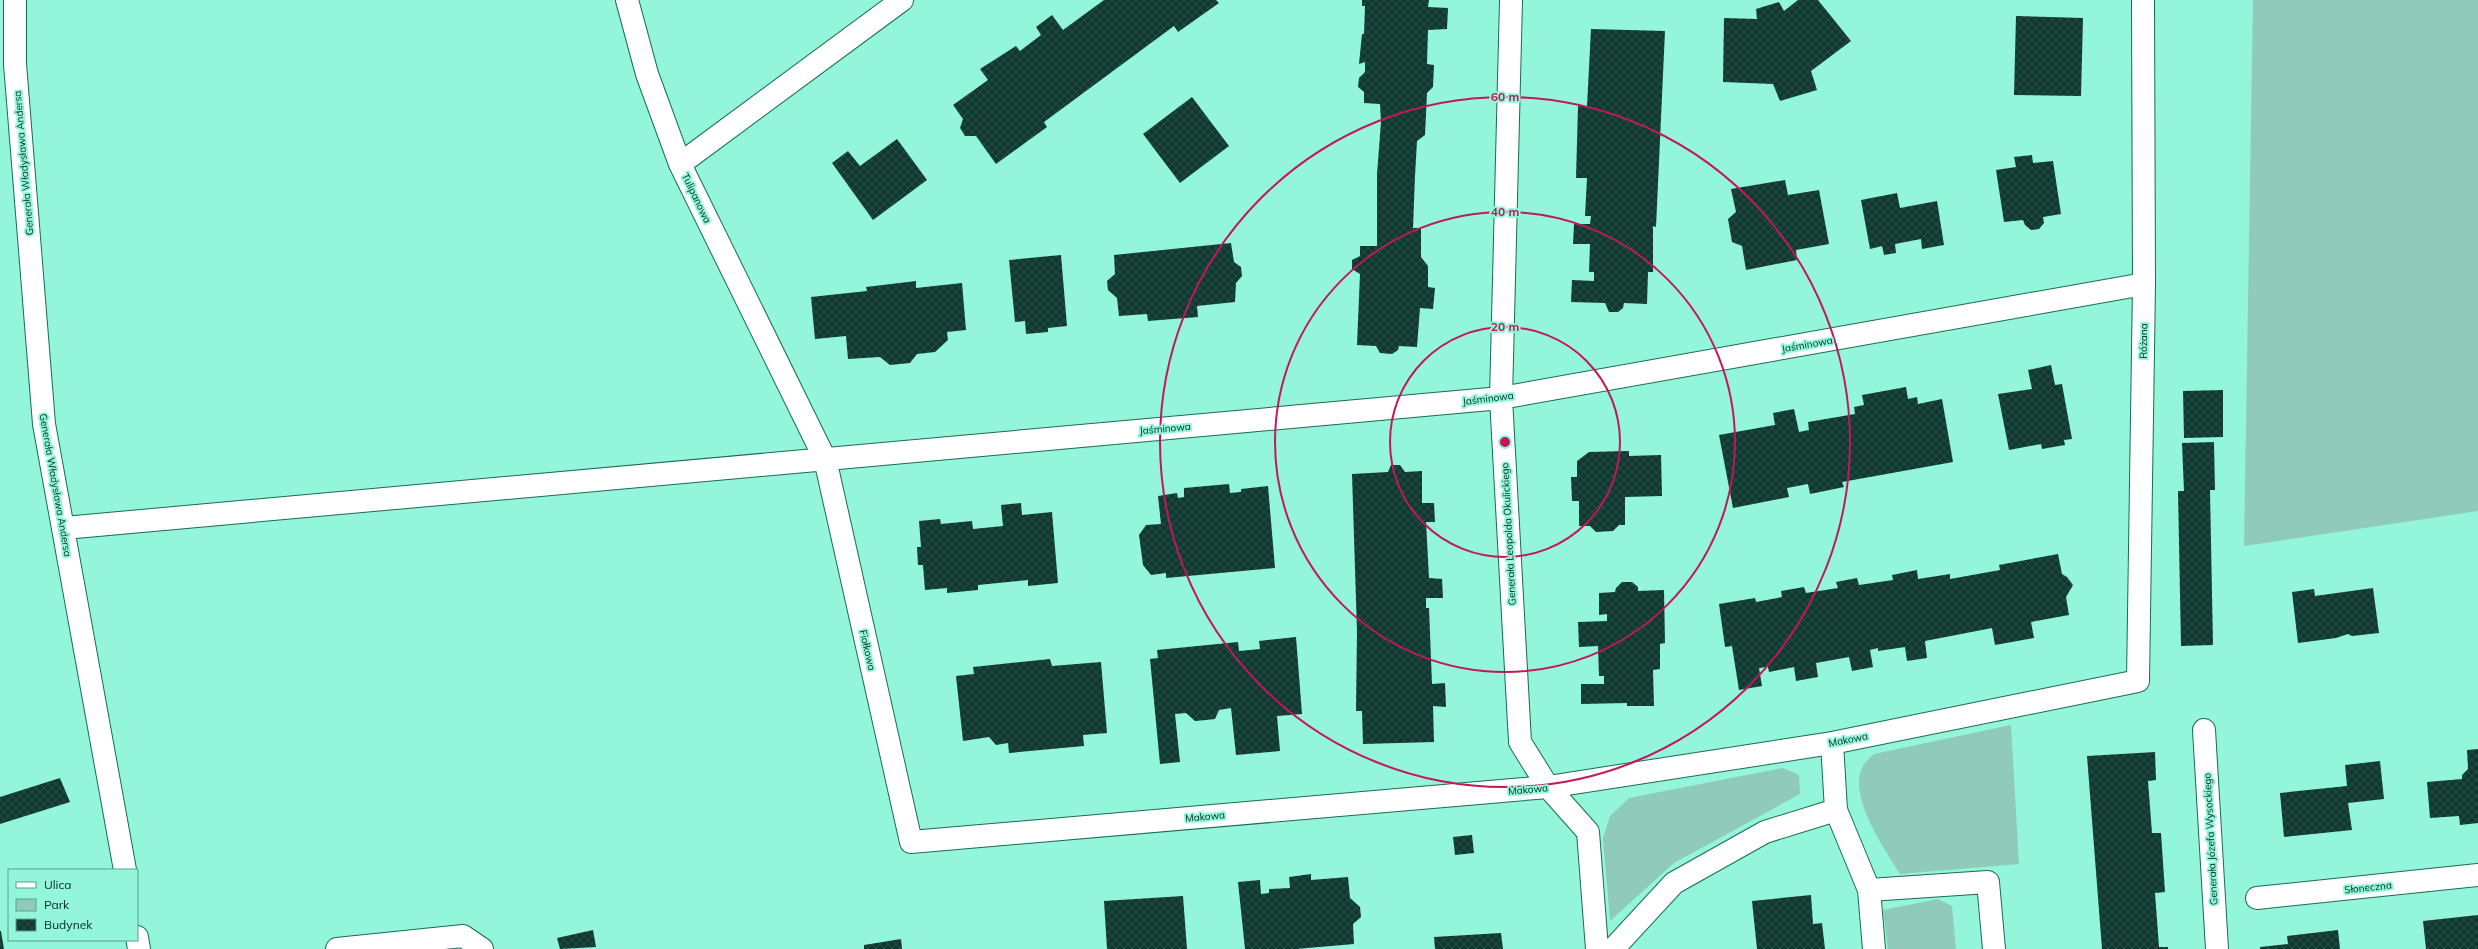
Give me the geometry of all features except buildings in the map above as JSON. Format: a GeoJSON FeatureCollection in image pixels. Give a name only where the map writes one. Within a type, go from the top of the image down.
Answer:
{"type":"FeatureCollection","features":[{"type":"Feature","properties":{"kind":"street","name":"Generała Władysława Andersa"},"geometry":{"type":"LineString","coordinates":[[15,0],[15,64],[44,424],[125,869]]}},
{"type":"Feature","properties":{"kind":"street"},"geometry":{"type":"LineString","coordinates":[[627,0],[646,74],[680,164]]}},
{"type":"Feature","properties":{"kind":"street","name":"Tulipanowa"},"geometry":{"type":"LineString","coordinates":[[825,459],[680,164],[902,0]]}},
{"type":"Feature","properties":{"kind":"street","name":"Generała Leopolda Okulickiego"},"geometry":{"type":"LineString","coordinates":[[1512,0],[1501,398],[1520,742],[1548,787],[1588,832],[1597,949]]}},
{"type":"Feature","properties":{"kind":"street","name":"Różana"},"geometry":{"type":"LineString","coordinates":[[2138,681],[2144,284],[2144,0]]}},
{"type":"Feature","properties":{"kind":"street","name":"Jaśminowa"},"geometry":{"type":"LineString","coordinates":[[64,528],[1501,398],[2144,284]]}},
{"type":"Feature","properties":{"kind":"street","name":"Fiołkowa"},"geometry":{"type":"LineString","coordinates":[[825,459],[911,842]]}},
{"type":"Feature","properties":{"kind":"street","name":"Makowa"},"geometry":{"type":"LineString","coordinates":[[911,842],[1548,787],[1832,743],[2138,681]]}},
{"type":"Feature","properties":{"kind":"street","name":"Generała Józefa Wysockiego"},"geometry":{"type":"LineString","coordinates":[[2204,730],[2217,949]]}},
{"type":"Feature","properties":{"kind":"street"},"geometry":{"type":"LineString","coordinates":[[1832,743],[1836,810],[1869,890],[1874,949]]}},
{"type":"Feature","properties":{"kind":"street"},"geometry":{"type":"LineString","coordinates":[[1613,949],[1674,883],[1765,832],[1836,810]]}},
{"type":"Feature","properties":{"kind":"street","name":"Słoneczna"},"geometry":{"type":"LineString","coordinates":[[2257,898],[2478,875]]}},
{"type":"Feature","properties":{"kind":"street"},"geometry":{"type":"LineString","coordinates":[[1869,890],[1988,882],[1994,949]]}},
{"type":"Feature","properties":{"kind":"street"},"geometry":{"type":"LineString","coordinates":[[336,949],[463,936],[482,949]]}},
{"type":"Feature","properties":{"kind":"green space"},"geometry":{"type":"Polygon","coordinates":[[[2253,0],[2478,0],[2478,511],[2244,546],[2253,0]]]}},
{"type":"Feature","properties":{"kind":"green space"},"geometry":{"type":"Polygon","coordinates":[[[2011,725],[2019,864],[1900,874],[1885,851],[1863,806],[1859,778],[1865,763],[1874,754],[2011,725]]]}},
{"type":"Feature","properties":{"kind":"green space"},"geometry":{"type":"Polygon","coordinates":[[[1783,768],[1799,775],[1800,794],[1674,863],[1610,921],[1603,838],[1610,816],[1629,798],[1783,768]]]}},
{"type":"Feature","properties":{"kind":"green space"},"geometry":{"type":"Polygon","coordinates":[[[1938,899],[1952,906],[1956,949],[1888,949],[1883,910],[1938,899]]]}}]}
